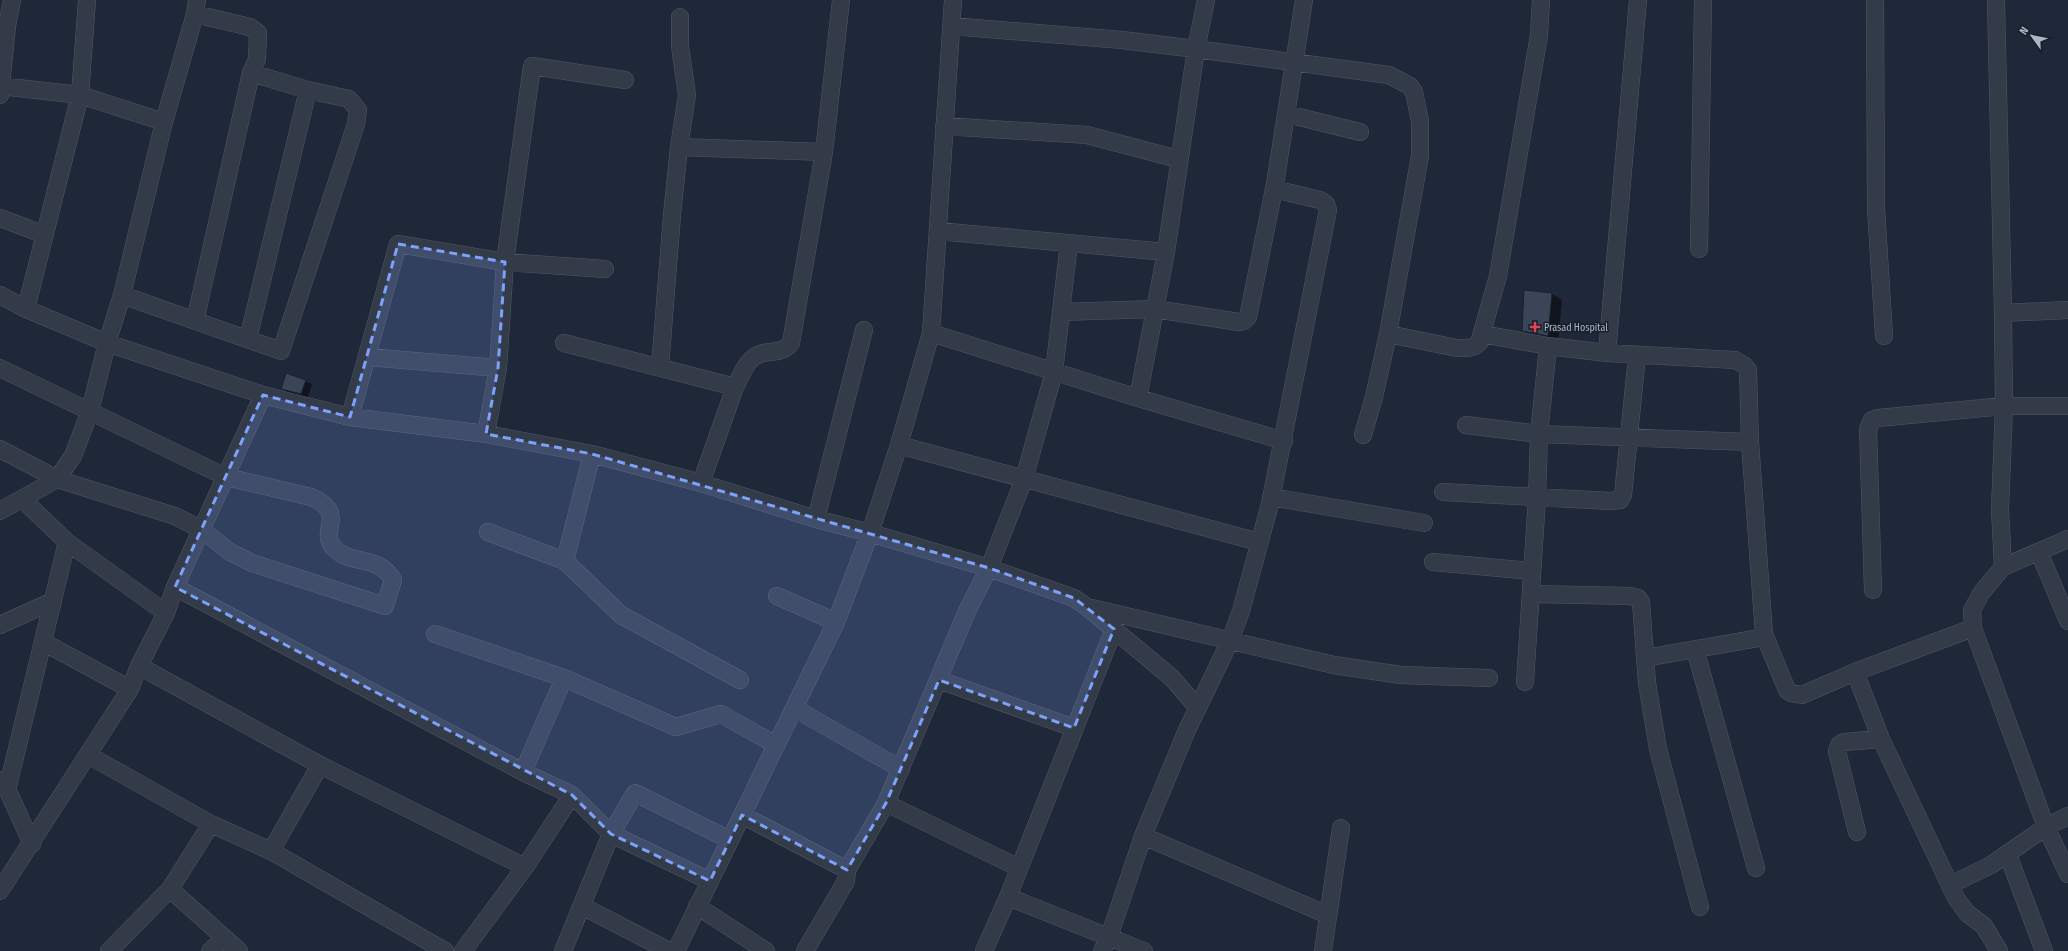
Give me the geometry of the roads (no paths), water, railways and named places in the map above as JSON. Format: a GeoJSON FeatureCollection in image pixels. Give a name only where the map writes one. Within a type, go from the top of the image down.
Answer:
{"type":"FeatureCollection","features":[{"type":"Feature","properties":{"kind":"street"},"geometry":{"type":"LineString","coordinates":[[12,0],[7,26],[1,89],[80,95],[164,122]]}},
{"type":"Feature","properties":{"kind":"street"},"geometry":{"type":"LineString","coordinates":[[26,309],[80,95],[87,0]]}},
{"type":"Feature","properties":{"kind":"street"},"geometry":{"type":"LineString","coordinates":[[702,484],[735,387],[750,360],[759,354],[781,351],[788,348],[791,343],[824,152],[841,0]]}},
{"type":"Feature","properties":{"kind":"street"},"geometry":{"type":"LineString","coordinates":[[676,951],[836,622],[870,532],[899,445],[931,333],[950,26],[953,0]]}},
{"type":"Feature","properties":{"kind":"street"},"geometry":{"type":"LineString","coordinates":[[1138,398],[1166,252],[1178,159],[1196,49],[1206,0]]}},
{"type":"Feature","properties":{"kind":"street"},"geometry":{"type":"LineString","coordinates":[[1061,312],[1155,308],[1239,322],[1244,321],[1248,317],[1274,189],[1304,0]]}},
{"type":"Feature","properties":{"kind":"street"},"geometry":{"type":"LineString","coordinates":[[1388,334],[1468,348],[1475,346],[1482,334],[1498,276],[1539,35],[1541,0]]}},
{"type":"Feature","properties":{"kind":"street"},"geometry":{"type":"LineString","coordinates":[[1607,353],[1638,0]]}},
{"type":"Feature","properties":{"kind":"street"},"geometry":{"type":"LineString","coordinates":[[1699,249],[1703,0]]}},
{"type":"Feature","properties":{"kind":"street"},"geometry":{"type":"LineString","coordinates":[[1875,0],[1876,208],[1884,336]]}},
{"type":"Feature","properties":{"kind":"street"},"geometry":{"type":"LineString","coordinates":[[1996,0],[2003,313],[2004,406],[2000,510],[2003,567]]}},
{"type":"Feature","properties":{"kind":"street"},"geometry":{"type":"LineString","coordinates":[[0,511],[57,479],[73,456],[90,411],[107,343],[122,295],[164,122],[196,7],[250,27],[258,33],[257,59],[252,73],[195,321]]}},
{"type":"Feature","properties":{"kind":"street"},"geometry":{"type":"LineString","coordinates":[[660,367],[679,147],[687,95],[680,46],[680,17]]}},
{"type":"Feature","properties":{"kind":"street"},"geometry":{"type":"LineString","coordinates":[[950,26],[1122,40],[1295,61],[1389,75],[1410,86],[1417,100],[1420,121],[1420,156],[1388,334],[1374,397],[1363,435]]}},
{"type":"Feature","properties":{"kind":"street"},"geometry":{"type":"LineString","coordinates":[[486,434],[498,368],[505,262],[532,66],[625,80]]}},
{"type":"Feature","properties":{"kind":"street"},"geometry":{"type":"LineString","coordinates":[[122,295],[281,351],[356,124],[358,110],[349,99],[308,90],[252,73]]}},
{"type":"Feature","properties":{"kind":"street"},"geometry":{"type":"LineString","coordinates":[[248,340],[308,90]]}},
{"type":"Feature","properties":{"kind":"street"},"geometry":{"type":"LineString","coordinates":[[1287,114],[1360,132]]}},
{"type":"Feature","properties":{"kind":"street"},"geometry":{"type":"LineString","coordinates":[[944,126],[1087,135],[1178,159]]}},
{"type":"Feature","properties":{"kind":"street"},"geometry":{"type":"LineString","coordinates":[[679,147],[824,152]]}},
{"type":"Feature","properties":{"kind":"street"},"geometry":{"type":"LineString","coordinates":[[1106,944],[1143,836],[1197,707],[1230,641],[1241,611],[1271,497],[1284,440],[1328,210],[1326,204],[1318,199],[1274,189]]}},
{"type":"Feature","properties":{"kind":"street"},"geometry":{"type":"LineString","coordinates":[[0,218],[45,234]]}},
{"type":"Feature","properties":{"kind":"street"},"geometry":{"type":"LineString","coordinates":[[938,231],[1166,252]]}},
{"type":"Feature","properties":{"kind":"street"},"geometry":{"type":"LineString","coordinates":[[806,951],[846,881],[847,870],[886,803],[968,609],[989,568],[1024,479],[1054,372],[1069,243]]}},
{"type":"Feature","properties":{"kind":"street"},"geometry":{"type":"LineString","coordinates":[[350,417],[398,244],[505,262],[605,269]]}},
{"type":"Feature","properties":{"kind":"street"},"geometry":{"type":"LineString","coordinates":[[0,295],[26,309],[107,343],[263,395],[350,417],[486,434],[592,454],[702,484],[816,519],[870,532],[989,568],[1074,598],[1114,629],[1172,678],[1197,707]]}},
{"type":"Feature","properties":{"kind":"street"},"geometry":{"type":"LineString","coordinates":[[2003,313],[2068,310]]}},
{"type":"Feature","properties":{"kind":"street"},"geometry":{"type":"LineString","coordinates":[[816,519],[864,330]]}},
{"type":"Feature","properties":{"kind":"street"},"geometry":{"type":"LineString","coordinates":[[931,333],[1138,398],[1284,440]]}},
{"type":"Feature","properties":{"kind":"street"},"geometry":{"type":"LineString","coordinates":[[1482,334],[1548,346],[1607,353],[1637,356],[1735,360],[1744,365],[1750,375],[1750,442],[1764,634],[1783,683],[1791,693],[1802,695],[1855,672],[1973,628]]}},
{"type":"Feature","properties":{"kind":"street"},"geometry":{"type":"LineString","coordinates":[[564,343],[735,387]]}},
{"type":"Feature","properties":{"kind":"street"},"geometry":{"type":"LineString","coordinates":[[1525,682],[1537,498],[1539,434],[1548,346]]}},
{"type":"Feature","properties":{"kind":"street"},"geometry":{"type":"LineString","coordinates":[[368,356],[498,368]]}},
{"type":"Feature","properties":{"kind":"street"},"geometry":{"type":"LineString","coordinates":[[1443,492],[1537,498],[1610,501],[1620,500],[1623,495],[1630,437],[1637,356]]}},
{"type":"Feature","properties":{"kind":"street"},"geometry":{"type":"LineString","coordinates":[[0,368],[226,477],[311,497],[323,502],[330,509],[331,519],[328,539],[334,549],[344,555],[374,563],[387,570],[393,580],[385,606],[252,563],[230,552],[202,530],[175,516],[57,479],[0,449]]}},
{"type":"Feature","properties":{"kind":"street"},"geometry":{"type":"LineString","coordinates":[[0,891],[32,844],[130,689],[139,666],[166,613],[175,587],[263,395]]}},
{"type":"Feature","properties":{"kind":"street"},"geometry":{"type":"LineString","coordinates":[[1873,590],[1869,424],[1878,418],[2004,406],[2068,406]]}},
{"type":"Feature","properties":{"kind":"street"},"geometry":{"type":"LineString","coordinates":[[1466,426],[1539,434],[1750,442]]}},
{"type":"Feature","properties":{"kind":"street"},"geometry":{"type":"LineString","coordinates":[[899,445],[1259,542]]}},
{"type":"Feature","properties":{"kind":"street"},"geometry":{"type":"LineString","coordinates":[[565,561],[592,454]]}},
{"type":"Feature","properties":{"kind":"street"},"geometry":{"type":"LineString","coordinates":[[1271,497],[1424,523]]}},
{"type":"Feature","properties":{"kind":"street"},"geometry":{"type":"LineString","coordinates":[[22,499],[67,542],[166,613]]}},
{"type":"Feature","properties":{"kind":"street"},"geometry":{"type":"LineString","coordinates":[[488,532],[565,561],[620,615],[740,680]]}},
{"type":"Feature","properties":{"kind":"street"},"geometry":{"type":"LineString","coordinates":[[2068,539],[2003,567],[1982,592],[1972,610],[1973,628],[2046,827],[2068,874]]}},
{"type":"Feature","properties":{"kind":"street"},"geometry":{"type":"LineString","coordinates":[[7,790],[67,542]]}},
{"type":"Feature","properties":{"kind":"street"},"geometry":{"type":"LineString","coordinates":[[2039,552],[2068,621]]}},
{"type":"Feature","properties":{"kind":"street"},"geometry":{"type":"LineString","coordinates":[[1434,562],[1532,571]]}},
{"type":"Feature","properties":{"kind":"street"},"geometry":{"type":"LineString","coordinates":[[175,587],[523,772],[572,795],[611,834],[710,881]]}},
{"type":"Feature","properties":{"kind":"street"},"geometry":{"type":"LineString","coordinates":[[1531,594],[1630,596],[1638,598],[1642,604],[1647,683],[1658,749],[1700,907]]}},
{"type":"Feature","properties":{"kind":"street"},"geometry":{"type":"LineString","coordinates":[[777,596],[836,622]]}},
{"type":"Feature","properties":{"kind":"street"},"geometry":{"type":"LineString","coordinates":[[0,625],[53,601]]}},
{"type":"Feature","properties":{"kind":"street"},"geometry":{"type":"LineString","coordinates":[[1087,607],[1334,665],[1400,675],[1489,678]]}},
{"type":"Feature","properties":{"kind":"street"},"geometry":{"type":"LineString","coordinates":[[984,951],[1008,896],[1114,629]]}},
{"type":"Feature","properties":{"kind":"street"},"geometry":{"type":"LineString","coordinates":[[435,634],[564,678],[676,727],[721,714],[776,745]]}},
{"type":"Feature","properties":{"kind":"street"},"geometry":{"type":"LineString","coordinates":[[1645,658],[1759,638],[1764,634]]}},
{"type":"Feature","properties":{"kind":"street"},"geometry":{"type":"LineString","coordinates":[[43,642],[130,689]]}},
{"type":"Feature","properties":{"kind":"street"},"geometry":{"type":"LineString","coordinates":[[1695,649],[1756,868]]}},
{"type":"Feature","properties":{"kind":"street"},"geometry":{"type":"LineString","coordinates":[[139,666],[320,765],[525,867]]}},
{"type":"Feature","properties":{"kind":"street"},"geometry":{"type":"LineString","coordinates":[[1855,672],[1881,739],[1950,885],[1962,908],[1984,926],[1999,951]]}},
{"type":"Feature","properties":{"kind":"street"},"geometry":{"type":"LineString","coordinates":[[523,772],[564,678]]}},
{"type":"Feature","properties":{"kind":"street"},"geometry":{"type":"LineString","coordinates":[[939,680],[1074,728]]}},
{"type":"Feature","properties":{"kind":"street"},"geometry":{"type":"LineString","coordinates":[[794,708],[901,769]]}},
{"type":"Feature","properties":{"kind":"street"},"geometry":{"type":"LineString","coordinates":[[1857,832],[1837,751],[1840,745],[1844,742],[1881,739]]}},
{"type":"Feature","properties":{"kind":"street"},"geometry":{"type":"LineString","coordinates":[[88,755],[211,824],[271,851],[445,951]]}},
{"type":"Feature","properties":{"kind":"street"},"geometry":{"type":"LineString","coordinates":[[271,851],[320,765]]}},
{"type":"Feature","properties":{"kind":"street"},"geometry":{"type":"LineString","coordinates":[[0,771],[7,790],[32,844]]}},
{"type":"Feature","properties":{"kind":"street"},"geometry":{"type":"LineString","coordinates":[[563,951],[611,834],[635,793],[730,840]]}},
{"type":"Feature","properties":{"kind":"street"},"geometry":{"type":"LineString","coordinates":[[463,951],[525,867],[572,795]]}},
{"type":"Feature","properties":{"kind":"street"},"geometry":{"type":"LineString","coordinates":[[886,803],[1019,868]]}},
{"type":"Feature","properties":{"kind":"street"},"geometry":{"type":"LineString","coordinates":[[742,815],[847,870]]}},
{"type":"Feature","properties":{"kind":"street"},"geometry":{"type":"LineString","coordinates":[[1950,885],[1991,866],[2046,827],[2068,816]]}},
{"type":"Feature","properties":{"kind":"street"},"geometry":{"type":"LineString","coordinates":[[109,951],[170,889],[211,824]]}},
{"type":"Feature","properties":{"kind":"street"},"geometry":{"type":"LineString","coordinates":[[1323,951],[1340,828]]}},
{"type":"Feature","properties":{"kind":"street"},"geometry":{"type":"LineString","coordinates":[[1143,836],[1328,915]]}},
{"type":"Feature","properties":{"kind":"street"},"geometry":{"type":"LineString","coordinates":[[2008,855],[2044,951]]}},
{"type":"Feature","properties":{"kind":"street"},"geometry":{"type":"LineString","coordinates":[[170,889],[239,951]]}},
{"type":"Feature","properties":{"kind":"street"},"geometry":{"type":"LineString","coordinates":[[1008,896],[1106,944],[1144,951]]}},
{"type":"Feature","properties":{"kind":"street"},"geometry":{"type":"LineString","coordinates":[[582,906],[669,951]]}},
{"type":"Feature","properties":{"kind":"street"},"geometry":{"type":"LineString","coordinates":[[697,906],[766,951]]}},
{"type":"Feature","properties":{"kind":"street"},"geometry":{"type":"LineString","coordinates":[[210,951],[224,938]]}},
{"type":"Feature","properties":{"kind":"place","name":"Prasad Hospital"},"geometry":{"type":"Point","coordinates":[1535,327]}}]}
